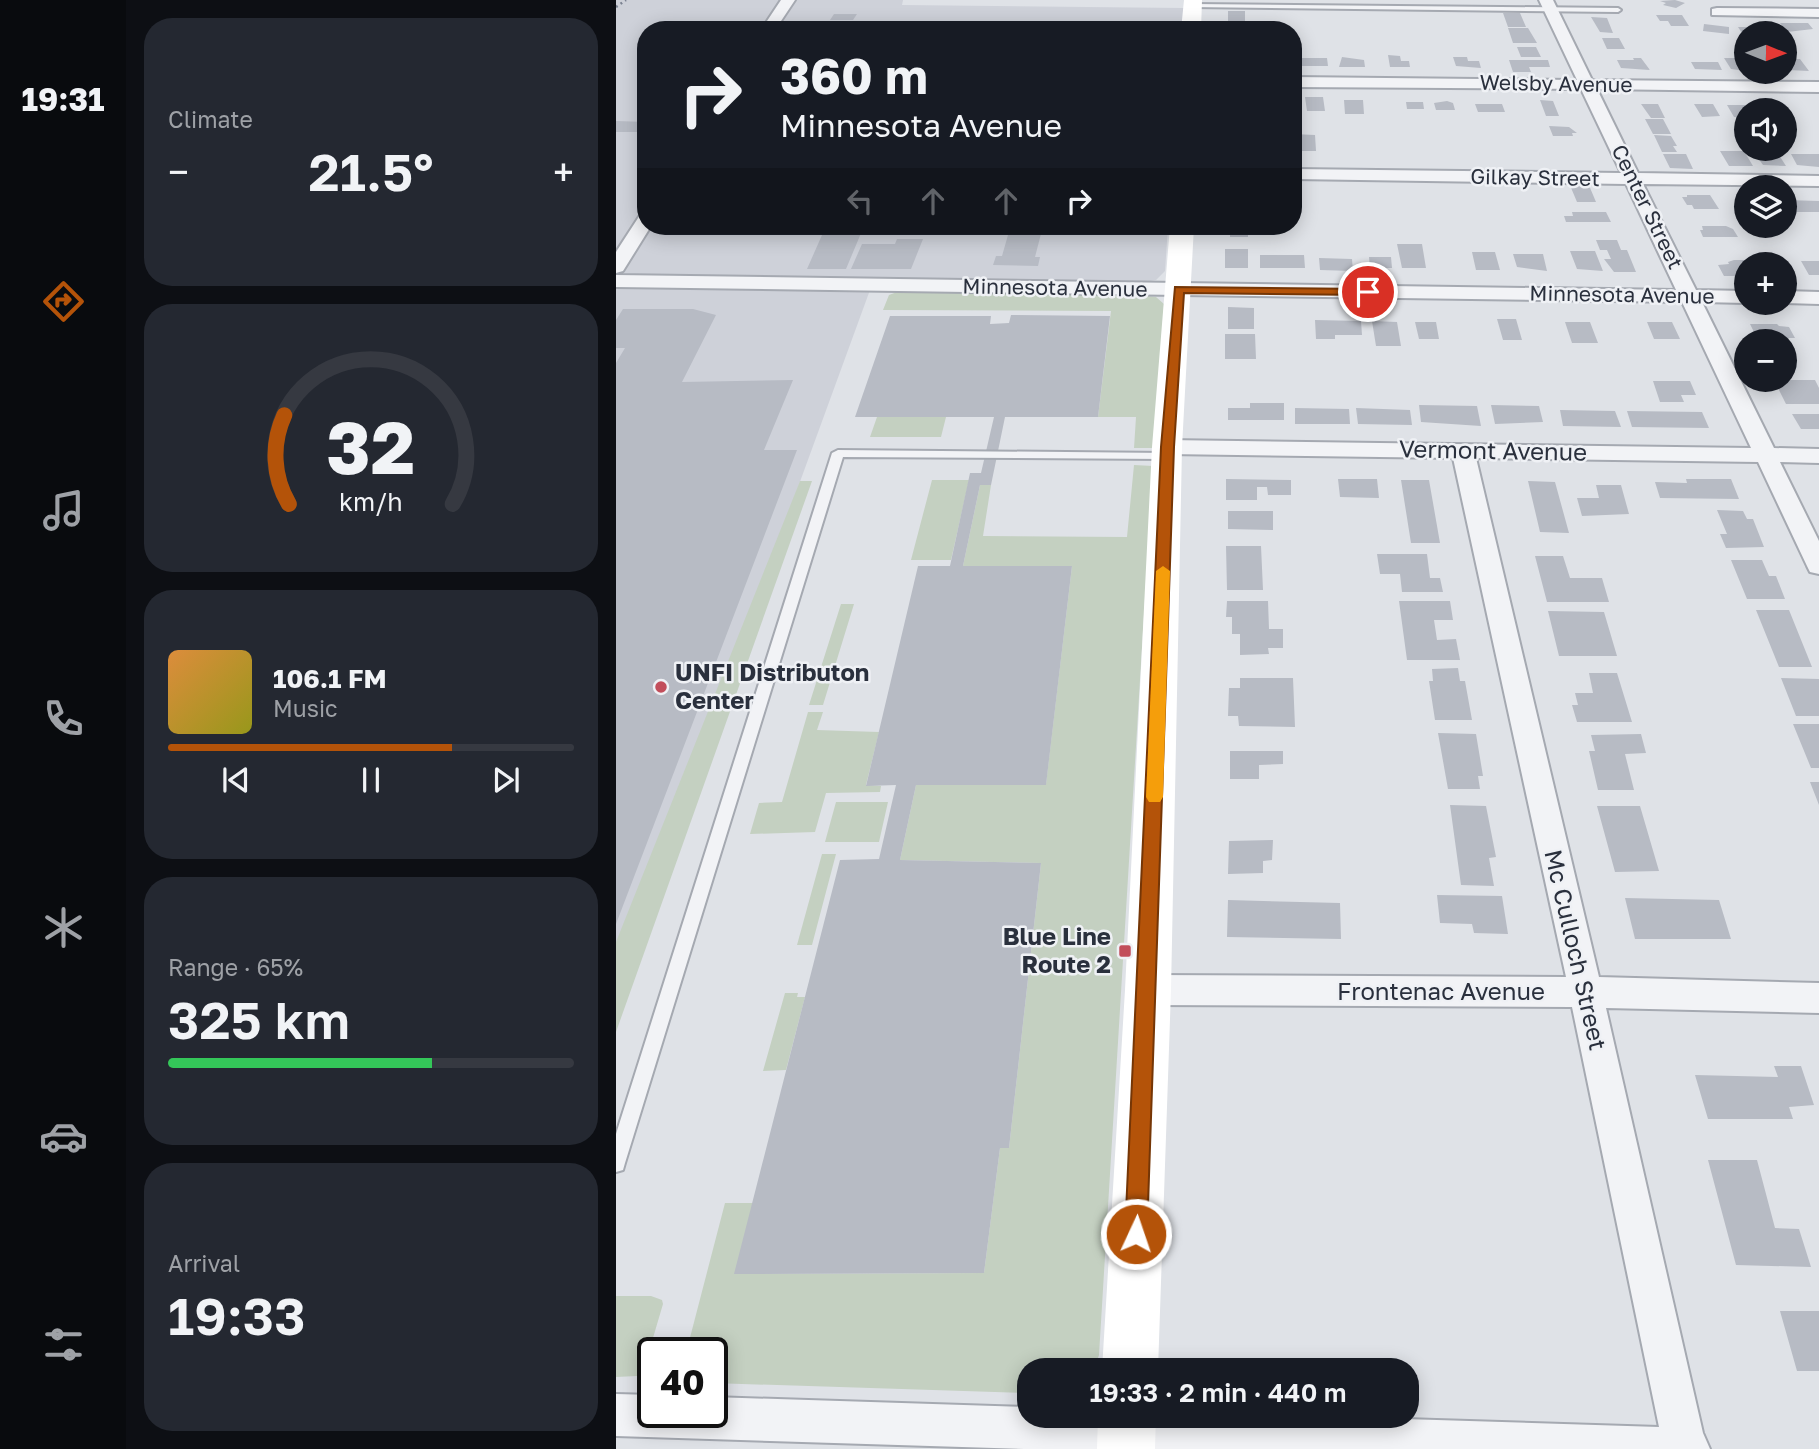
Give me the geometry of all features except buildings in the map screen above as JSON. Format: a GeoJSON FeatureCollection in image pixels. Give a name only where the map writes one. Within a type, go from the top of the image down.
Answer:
{"type":"FeatureCollection","features":[{"type":"Feature","properties":{"kind":"street"},"geometry":{"type":"LineString","coordinates":[[774,21],[788,0]]}},
{"type":"Feature","properties":{"kind":"street"},"geometry":{"type":"LineString","coordinates":[[1192,21],[1193,3]]}},
{"type":"Feature","properties":{"kind":"street","name":"Center Street"},"geometry":{"type":"LineString","coordinates":[[1548,5],[1691,296],[1819,566]]}},
{"type":"Feature","properties":{"kind":"street"},"geometry":{"type":"LineString","coordinates":[[1717,12],[1819,13]]}},
{"type":"Feature","properties":{"kind":"street","name":"Welsby Avenue"},"geometry":{"type":"LineString","coordinates":[[1302,82],[1819,87]]}},
{"type":"Feature","properties":{"kind":"street","name":"Gilkay Street"},"geometry":{"type":"LineString","coordinates":[[1302,174],[1819,181]]}},
{"type":"Feature","properties":{"kind":"street"},"geometry":{"type":"LineString","coordinates":[[616,267],[637,233]]}},
{"type":"Feature","properties":{"kind":"street"},"geometry":{"type":"LineString","coordinates":[[1131,1358],[1148,990],[1167,452],[1182,235]]}},
{"type":"Feature","properties":{"kind":"street","name":"Minnesota Avenue"},"geometry":{"type":"LineString","coordinates":[[616,281],[1734,297]]}},
{"type":"Feature","properties":{"kind":"street"},"geometry":{"type":"LineString","coordinates":[[1797,297],[1819,298]]}},
{"type":"Feature","properties":{"kind":"street","name":"Vermont Avenue"},"geometry":{"type":"LineString","coordinates":[[1167,452],[1463,451],[1819,456]]}},
{"type":"Feature","properties":{"kind":"street","name":"Mc Culloch Street"},"geometry":{"type":"LineString","coordinates":[[1463,451],[1686,1449]]}},
{"type":"Feature","properties":{"kind":"street","name":"Frontenac Avenue"},"geometry":{"type":"LineString","coordinates":[[1148,990],[1586,992],[1819,998]]}},
{"type":"Feature","properties":{"kind":"street"},"geometry":{"type":"LineString","coordinates":[[616,1415],[1686,1449]]}},
{"type":"Feature","properties":{"kind":"lane"},"geometry":{"type":"LineString","coordinates":[[1193,3],[1548,5],[1618,10]]}},
{"type":"Feature","properties":{"kind":"lane"},"geometry":{"type":"LineString","coordinates":[[616,1163],[838,453],[1167,452]]}},
{"type":"Feature","properties":{"kind":"shaded area"},"geometry":{"type":"Polygon","coordinates":[[[616,0],[788,0],[774,21],[637,21],[637,233],[616,267],[616,0]]]}},
{"type":"Feature","properties":{"kind":"shaded area"},"geometry":{"type":"Polygon","coordinates":[[[796,0],[903,0],[902,5],[1184,8],[1183,21],[783,21],[796,0]]]}},
{"type":"Feature","properties":{"kind":"shaded area"},"geometry":{"type":"Polygon","coordinates":[[[647,235],[1167,235],[1165,271],[1156,280],[1140,283],[874,279],[740,646],[616,973],[616,285],[647,235]]]}},
{"type":"Feature","properties":{"kind":"green space"},"geometry":{"type":"Polygon","coordinates":[[[897,292],[1156,297],[1164,304],[1154,448],[1134,448],[1136,417],[1098,417],[1111,311],[883,310],[889,295],[897,292]]]}},
{"type":"Feature","properties":{"kind":"green space"},"geometry":{"type":"Polygon","coordinates":[[[877,417],[946,417],[941,437],[870,437],[877,417]]]}},
{"type":"Feature","properties":{"kind":"green space"},"geometry":{"type":"Polygon","coordinates":[[[1134,465],[1153,466],[1098,1358],[1017,1358],[1017,1393],[728,1384],[728,1337],[690,1337],[725,1203],[753,1203],[735,1274],[984,1273],[1000,1148],[1009,1148],[1041,863],[900,860],[916,785],[1046,784],[1072,566],[963,566],[980,485],[991,485],[983,536],[1127,537],[1134,465]]]}},
{"type":"Feature","properties":{"kind":"green space"},"geometry":{"type":"Polygon","coordinates":[[[932,480],[969,480],[951,560],[911,560],[932,480]]]}},
{"type":"Feature","properties":{"kind":"green space"},"geometry":{"type":"Polygon","coordinates":[[[800,481],[812,481],[616,1032],[616,942],[800,481]]]}},
{"type":"Feature","properties":{"kind":"green space"},"geometry":{"type":"Polygon","coordinates":[[[841,604],[854,604],[823,705],[809,705],[841,604]]]}},
{"type":"Feature","properties":{"kind":"green space"},"geometry":{"type":"Polygon","coordinates":[[[808,712],[823,712],[817,730],[879,732],[866,785],[881,786],[880,792],[826,793],[815,832],[750,834],[759,803],[782,802],[808,712]]]}},
{"type":"Feature","properties":{"kind":"green space"},"geometry":{"type":"Polygon","coordinates":[[[836,802],[888,802],[879,842],[825,842],[836,802]]]}},
{"type":"Feature","properties":{"kind":"green space"},"geometry":{"type":"Polygon","coordinates":[[[822,854],[836,854],[812,945],[797,945],[822,854]]]}},
{"type":"Feature","properties":{"kind":"green space"},"geometry":{"type":"Polygon","coordinates":[[[785,993],[798,993],[797,997],[805,997],[786,1070],[763,1071],[785,993]]]}},
{"type":"Feature","properties":{"kind":"green space"},"geometry":{"type":"Polygon","coordinates":[[[616,1296],[651,1296],[662,1300],[653,1337],[637,1337],[637,1376],[616,1377],[616,1296]]]}},
{"type":"Feature","properties":{"kind":"railway"},"geometry":{"type":"LineString","coordinates":[[616,7],[626,0]]}},
{"type":"Feature","properties":{"kind":"slow traffic"},"geometry":{"type":"LineString","coordinates":[[1155,797],[1163,571]]}},
{"type":"Feature","properties":{"kind":"place","name":"UNFI Distributon Center"},"geometry":{"type":"Point","coordinates":[661,687]}},
{"type":"Feature","properties":{"kind":"place","name":"Blue Line Route 2"},"geometry":{"type":"Point","coordinates":[1125,951]}},
{"type":"Feature","properties":{"kind":"route"},"geometry":{"type":"LineString","coordinates":[[1136,1234],[1148,990],[1167,447],[1179,289],[1368,292]]}}]}
